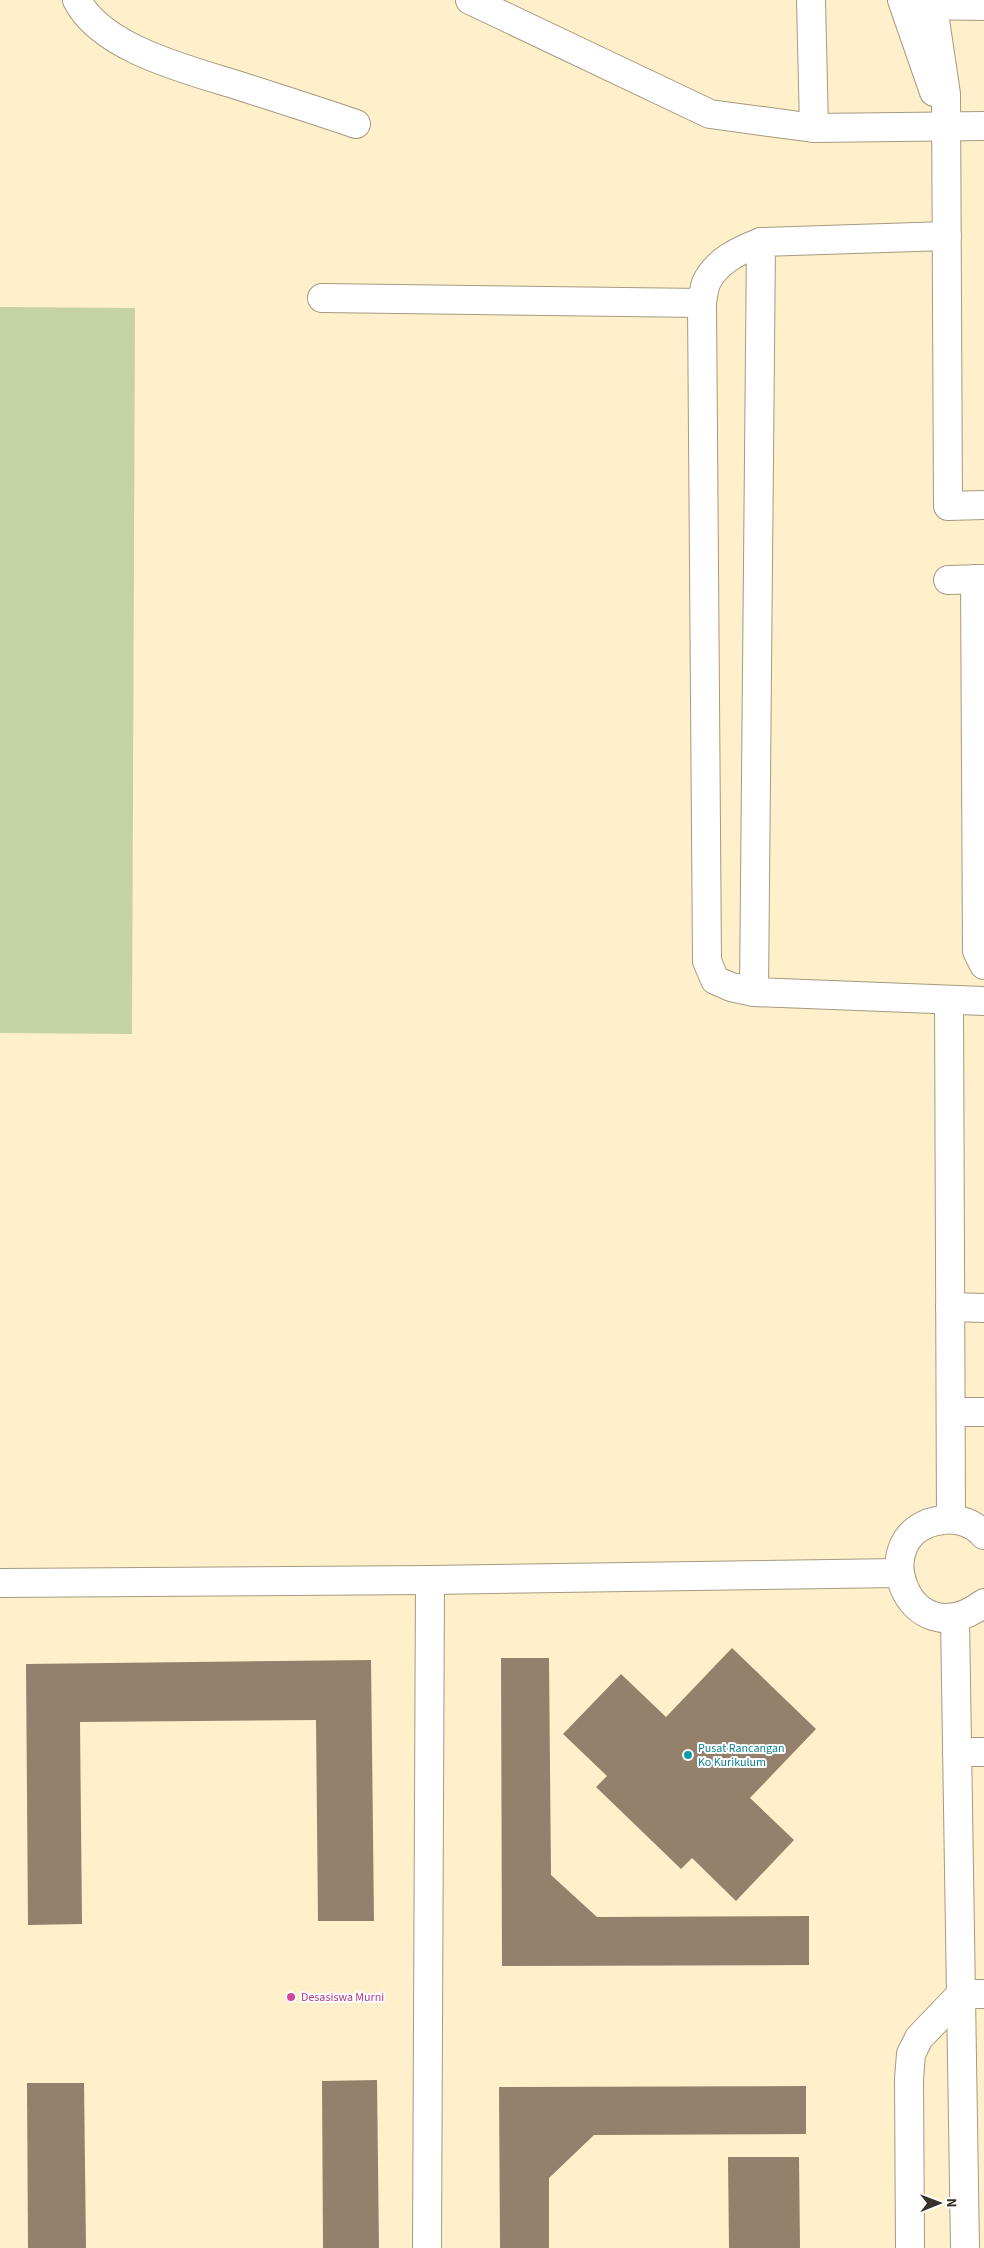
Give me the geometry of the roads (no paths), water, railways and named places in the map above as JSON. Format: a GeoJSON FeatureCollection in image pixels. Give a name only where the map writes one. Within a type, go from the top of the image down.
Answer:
{"type":"FeatureCollection","features":[{"type":"Feature","properties":{"kind":"street"},"geometry":{"type":"LineString","coordinates":[[77,0],[83,12],[113,36],[150,57],[356,124]]}},
{"type":"Feature","properties":{"kind":"street"},"geometry":{"type":"LineString","coordinates":[[470,0],[710,114],[814,128],[984,126]]}},
{"type":"Feature","properties":{"kind":"street"},"geometry":{"type":"LineString","coordinates":[[811,0],[814,128]]}},
{"type":"Feature","properties":{"kind":"street"},"geometry":{"type":"LineString","coordinates":[[946,126],[903,3],[984,6]]}},
{"type":"Feature","properties":{"kind":"street"},"geometry":{"type":"LineString","coordinates":[[932,3],[944,71],[946,126],[948,506],[984,505]]}},
{"type":"Feature","properties":{"kind":"street"},"geometry":{"type":"LineString","coordinates":[[947,236],[761,242],[737,250],[720,265],[706,283],[702,303],[707,961],[715,980],[730,987],[754,992],[984,1001]]}},
{"type":"Feature","properties":{"kind":"street"},"geometry":{"type":"LineString","coordinates":[[754,992],[761,242]]}},
{"type":"Feature","properties":{"kind":"street"},"geometry":{"type":"LineString","coordinates":[[322,298],[702,303]]}},
{"type":"Feature","properties":{"kind":"street"},"geometry":{"type":"LineString","coordinates":[[948,580],[979,579],[980,826],[977,951],[984,965]]}},
{"type":"Feature","properties":{"kind":"street"},"geometry":{"type":"LineString","coordinates":[[949,1000],[951,1519]]}},
{"type":"Feature","properties":{"kind":"street"},"geometry":{"type":"LineString","coordinates":[[950,1307],[984,1308]]}},
{"type":"Feature","properties":{"kind":"street"},"geometry":{"type":"LineString","coordinates":[[951,1412],[984,1412]]}},
{"type":"Feature","properties":{"kind":"street"},"geometry":{"type":"LineString","coordinates":[[984,1535],[967,1522],[951,1519],[934,1521],[919,1528],[907,1540],[900,1556],[899,1573],[903,1589],[911,1602],[924,1612],[939,1618],[955,1618],[971,1613],[984,1603]]}},
{"type":"Feature","properties":{"kind":"street"},"geometry":{"type":"LineString","coordinates":[[0,1583],[430,1580],[899,1573]]}},
{"type":"Feature","properties":{"kind":"street"},"geometry":{"type":"LineString","coordinates":[[426,2248],[430,1580]]}},
{"type":"Feature","properties":{"kind":"street"},"geometry":{"type":"LineString","coordinates":[[955,1618],[957,1752],[972,1994],[973,2094],[965,2248]]}},
{"type":"Feature","properties":{"kind":"street"},"geometry":{"type":"LineString","coordinates":[[957,1752],[984,1752]]}},
{"type":"Feature","properties":{"kind":"street"},"geometry":{"type":"LineString","coordinates":[[910,2248],[908,2079],[911,2054],[919,2038],[972,1994]]}},
{"type":"Feature","properties":{"kind":"place","name":"Pusat Rancangan Ko Kurikulum"},"geometry":{"type":"Point","coordinates":[688,1755]}},
{"type":"Feature","properties":{"kind":"place","name":"Desasiswa Murni"},"geometry":{"type":"Point","coordinates":[291,1997]}}]}
